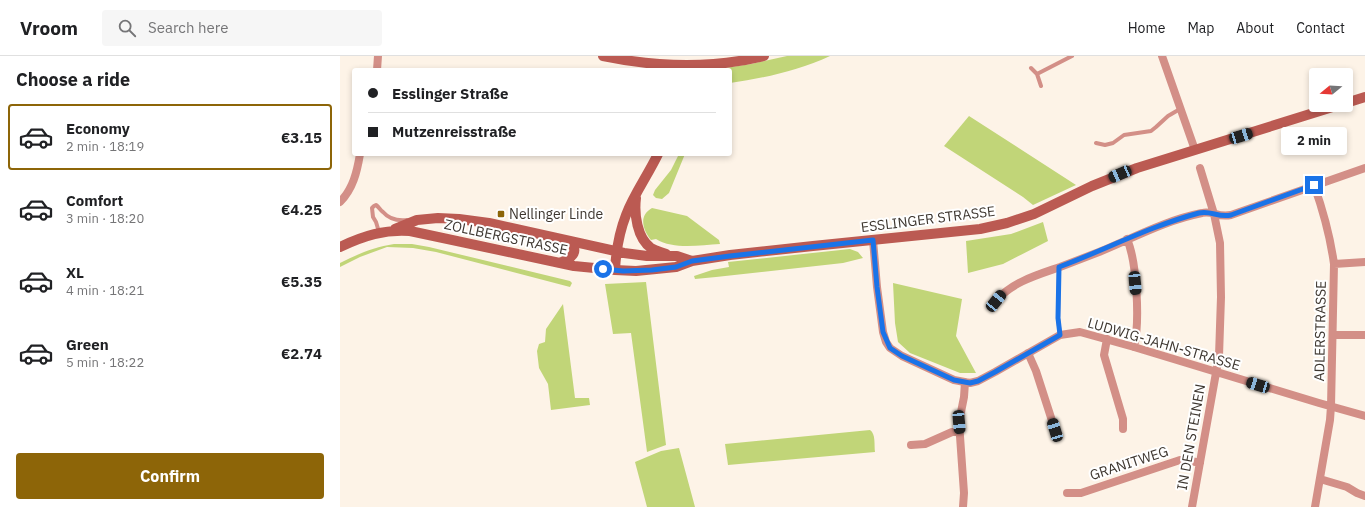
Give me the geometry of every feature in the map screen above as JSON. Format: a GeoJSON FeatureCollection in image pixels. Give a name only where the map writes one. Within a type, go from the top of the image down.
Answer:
{"type":"FeatureCollection","features":[{"type":"Feature","properties":{"kind":"main road"},"geometry":{"type":"LineString","coordinates":[[603,56],[627,61],[654,64],[712,64],[764,56]]}},
{"type":"Feature","properties":{"kind":"main road"},"geometry":{"type":"LineString","coordinates":[[627,61],[642,68]]}},
{"type":"Feature","properties":{"kind":"main road"},"geometry":{"type":"LineString","coordinates":[[1353,100],[1365,96]]}},
{"type":"Feature","properties":{"kind":"main road","name":"ESSLINGER STRASSE"},"geometry":{"type":"LineString","coordinates":[[615,270],[652,270],[676,267],[692,261],[813,246],[973,230],[1007,223],[1034,214],[1120,174],[1317,112]]}},
{"type":"Feature","properties":{"kind":"main road"},"geometry":{"type":"LineString","coordinates":[[615,270],[616,252],[625,216],[657,156]]}},
{"type":"Feature","properties":{"kind":"main road"},"geometry":{"type":"LineString","coordinates":[[637,192],[636,214],[642,238],[651,248],[671,255]]}},
{"type":"Feature","properties":{"kind":"main road","name":"ZOLLBERGSTRASSE"},"geometry":{"type":"LineString","coordinates":[[340,247],[363,237],[392,230],[417,220],[438,218],[472,221],[616,252]]}},
{"type":"Feature","properties":{"kind":"main road","name":"ZOLLBERGSTRASSE"},"geometry":{"type":"LineString","coordinates":[[392,230],[422,233],[574,266],[615,270]]}},
{"type":"Feature","properties":{"kind":"main road"},"geometry":{"type":"LineString","coordinates":[[560,263],[572,256],[575,252],[570,241]]}},
{"type":"Feature","properties":{"kind":"main road","name":"ESSLINGER STRASSE"},"geometry":{"type":"LineString","coordinates":[[616,252],[647,256],[671,255],[692,261]]}},
{"type":"Feature","properties":{"kind":"street"},"geometry":{"type":"LineString","coordinates":[[377,68],[378,56]]}},
{"type":"Feature","properties":{"kind":"street"},"geometry":{"type":"LineString","coordinates":[[1162,56],[1195,150]]}},
{"type":"Feature","properties":{"kind":"street"},"geometry":{"type":"LineString","coordinates":[[340,202],[352,184],[359,156]]}},
{"type":"Feature","properties":{"kind":"street","name":"IN DEN STEINEN"},"geometry":{"type":"LineString","coordinates":[[1192,507],[1219,356],[1221,266],[1220,243],[1214,214],[1200,168]]}},
{"type":"Feature","properties":{"kind":"street"},"geometry":{"type":"LineString","coordinates":[[996,301],[1008,289],[1027,279],[1181,218],[1204,212],[1224,217],[1365,168]]}},
{"type":"Feature","properties":{"kind":"street","name":"ADLERSTRASSE"},"geometry":{"type":"LineString","coordinates":[[1314,185],[1326,220],[1334,264],[1331,406],[1315,507]]}},
{"type":"Feature","properties":{"kind":"street"},"geometry":{"type":"LineString","coordinates":[[1127,239],[1133,262],[1136,294],[1136,338],[1134,347]]}},
{"type":"Feature","properties":{"kind":"street","name":"LUDWIG-JAHN-STRASSE"},"geometry":{"type":"LineString","coordinates":[[873,240],[882,326],[888,346],[897,353],[923,367],[954,380],[970,383],[978,381],[1060,335],[1080,332],[1365,416]]}},
{"type":"Feature","properties":{"kind":"street"},"geometry":{"type":"LineString","coordinates":[[1334,264],[1365,262]]}},
{"type":"Feature","properties":{"kind":"street"},"geometry":{"type":"LineString","coordinates":[[1333,335],[1365,335]]}},
{"type":"Feature","properties":{"kind":"street"},"geometry":{"type":"LineString","coordinates":[[1107,339],[1104,355],[1123,419],[1123,429]]}},
{"type":"Feature","properties":{"kind":"street"},"geometry":{"type":"LineString","coordinates":[[1028,352],[1036,371],[1055,430]]}},
{"type":"Feature","properties":{"kind":"street"},"geometry":{"type":"LineString","coordinates":[[963,507],[964,493],[959,422],[964,397],[965,382]]}},
{"type":"Feature","properties":{"kind":"street"},"geometry":{"type":"LineString","coordinates":[[911,445],[925,444],[952,432],[960,432]]}},
{"type":"Feature","properties":{"kind":"street","name":"GRANITWEG"},"geometry":{"type":"LineString","coordinates":[[1067,494],[1081,493],[1180,460],[1200,463]]}},
{"type":"Feature","properties":{"kind":"street"},"geometry":{"type":"LineString","coordinates":[[1320,479],[1347,487],[1365,496]]}},
{"type":"Feature","properties":{"kind":"lane"},"geometry":{"type":"LineString","coordinates":[[1037,74],[1072,56]]}},
{"type":"Feature","properties":{"kind":"lane"},"geometry":{"type":"LineString","coordinates":[[1030,68],[1037,74],[1041,86]]}},
{"type":"Feature","properties":{"kind":"lane"},"geometry":{"type":"LineString","coordinates":[[1096,143],[1106,145],[1124,135],[1151,131],[1180,108]]}},
{"type":"Feature","properties":{"kind":"lane"},"geometry":{"type":"LineString","coordinates":[[379,232],[372,213],[372,208],[376,205],[393,219],[417,220]]}},
{"type":"Feature","properties":{"kind":"lane"},"geometry":{"type":"LineString","coordinates":[[1059,267],[1058,318],[1060,335]]}},
{"type":"Feature","properties":{"kind":"green space"},"geometry":{"type":"Polygon","coordinates":[[[787,56],[830,56],[806,66],[781,73],[732,83],[732,68],[725,68],[787,56]]]}},
{"type":"Feature","properties":{"kind":"green space"},"geometry":{"type":"Polygon","coordinates":[[[969,116],[1076,185],[1033,205],[944,146],[969,116]]]}},
{"type":"Feature","properties":{"kind":"green space"},"geometry":{"type":"Polygon","coordinates":[[[678,156],[684,156],[669,193],[662,199],[656,198],[653,195],[655,190],[671,170],[678,156]]]}},
{"type":"Feature","properties":{"kind":"green space"},"geometry":{"type":"Polygon","coordinates":[[[652,208],[687,216],[719,240],[720,244],[679,246],[671,245],[656,239],[651,240],[644,228],[643,219],[652,208]]]}},
{"type":"Feature","properties":{"kind":"green space"},"geometry":{"type":"Polygon","coordinates":[[[1043,222],[1048,241],[1003,264],[968,273],[966,241],[1011,234],[1043,222]]]}},
{"type":"Feature","properties":{"kind":"green space"},"geometry":{"type":"Polygon","coordinates":[[[394,244],[412,244],[429,247],[570,281],[572,283],[570,287],[436,252],[413,248],[387,247],[360,257],[340,267],[340,263],[360,254],[394,244]]]}},
{"type":"Feature","properties":{"kind":"green space"},"geometry":{"type":"Polygon","coordinates":[[[850,249],[858,252],[863,258],[843,263],[716,277],[695,279],[694,276],[712,270],[729,267],[728,262],[850,249]]]}},
{"type":"Feature","properties":{"kind":"green space"},"geometry":{"type":"Polygon","coordinates":[[[646,282],[666,445],[647,452],[631,333],[613,334],[605,284],[646,282]]]}},
{"type":"Feature","properties":{"kind":"green space"},"geometry":{"type":"Polygon","coordinates":[[[893,283],[962,299],[956,336],[976,373],[960,373],[910,353],[898,342],[895,323],[893,283]]]}},
{"type":"Feature","properties":{"kind":"green space"},"geometry":{"type":"Polygon","coordinates":[[[563,304],[575,398],[589,398],[590,405],[551,410],[548,384],[539,368],[537,351],[539,344],[545,342],[546,329],[563,304]]]}},
{"type":"Feature","properties":{"kind":"green space"},"geometry":{"type":"Polygon","coordinates":[[[870,430],[874,437],[875,452],[728,465],[725,444],[870,430]]]}},
{"type":"Feature","properties":{"kind":"green space"},"geometry":{"type":"Polygon","coordinates":[[[679,448],[695,507],[647,507],[635,462],[661,451],[679,448]]]}},
{"type":"Feature","properties":{"kind":"place","name":"Nellinger Linde"},"geometry":{"type":"Point","coordinates":[501,214]}},
{"type":"Feature","properties":{"kind":"route"},"geometry":{"type":"LineString","coordinates":[[603,269],[623,271],[652,270],[676,267],[692,261],[873,240],[882,326],[888,346],[897,353],[923,367],[954,380],[970,383],[978,381],[995,372],[1060,335],[1058,318],[1059,267],[1181,218],[1204,212],[1209,212],[1224,217],[1314,185]]}}]}
